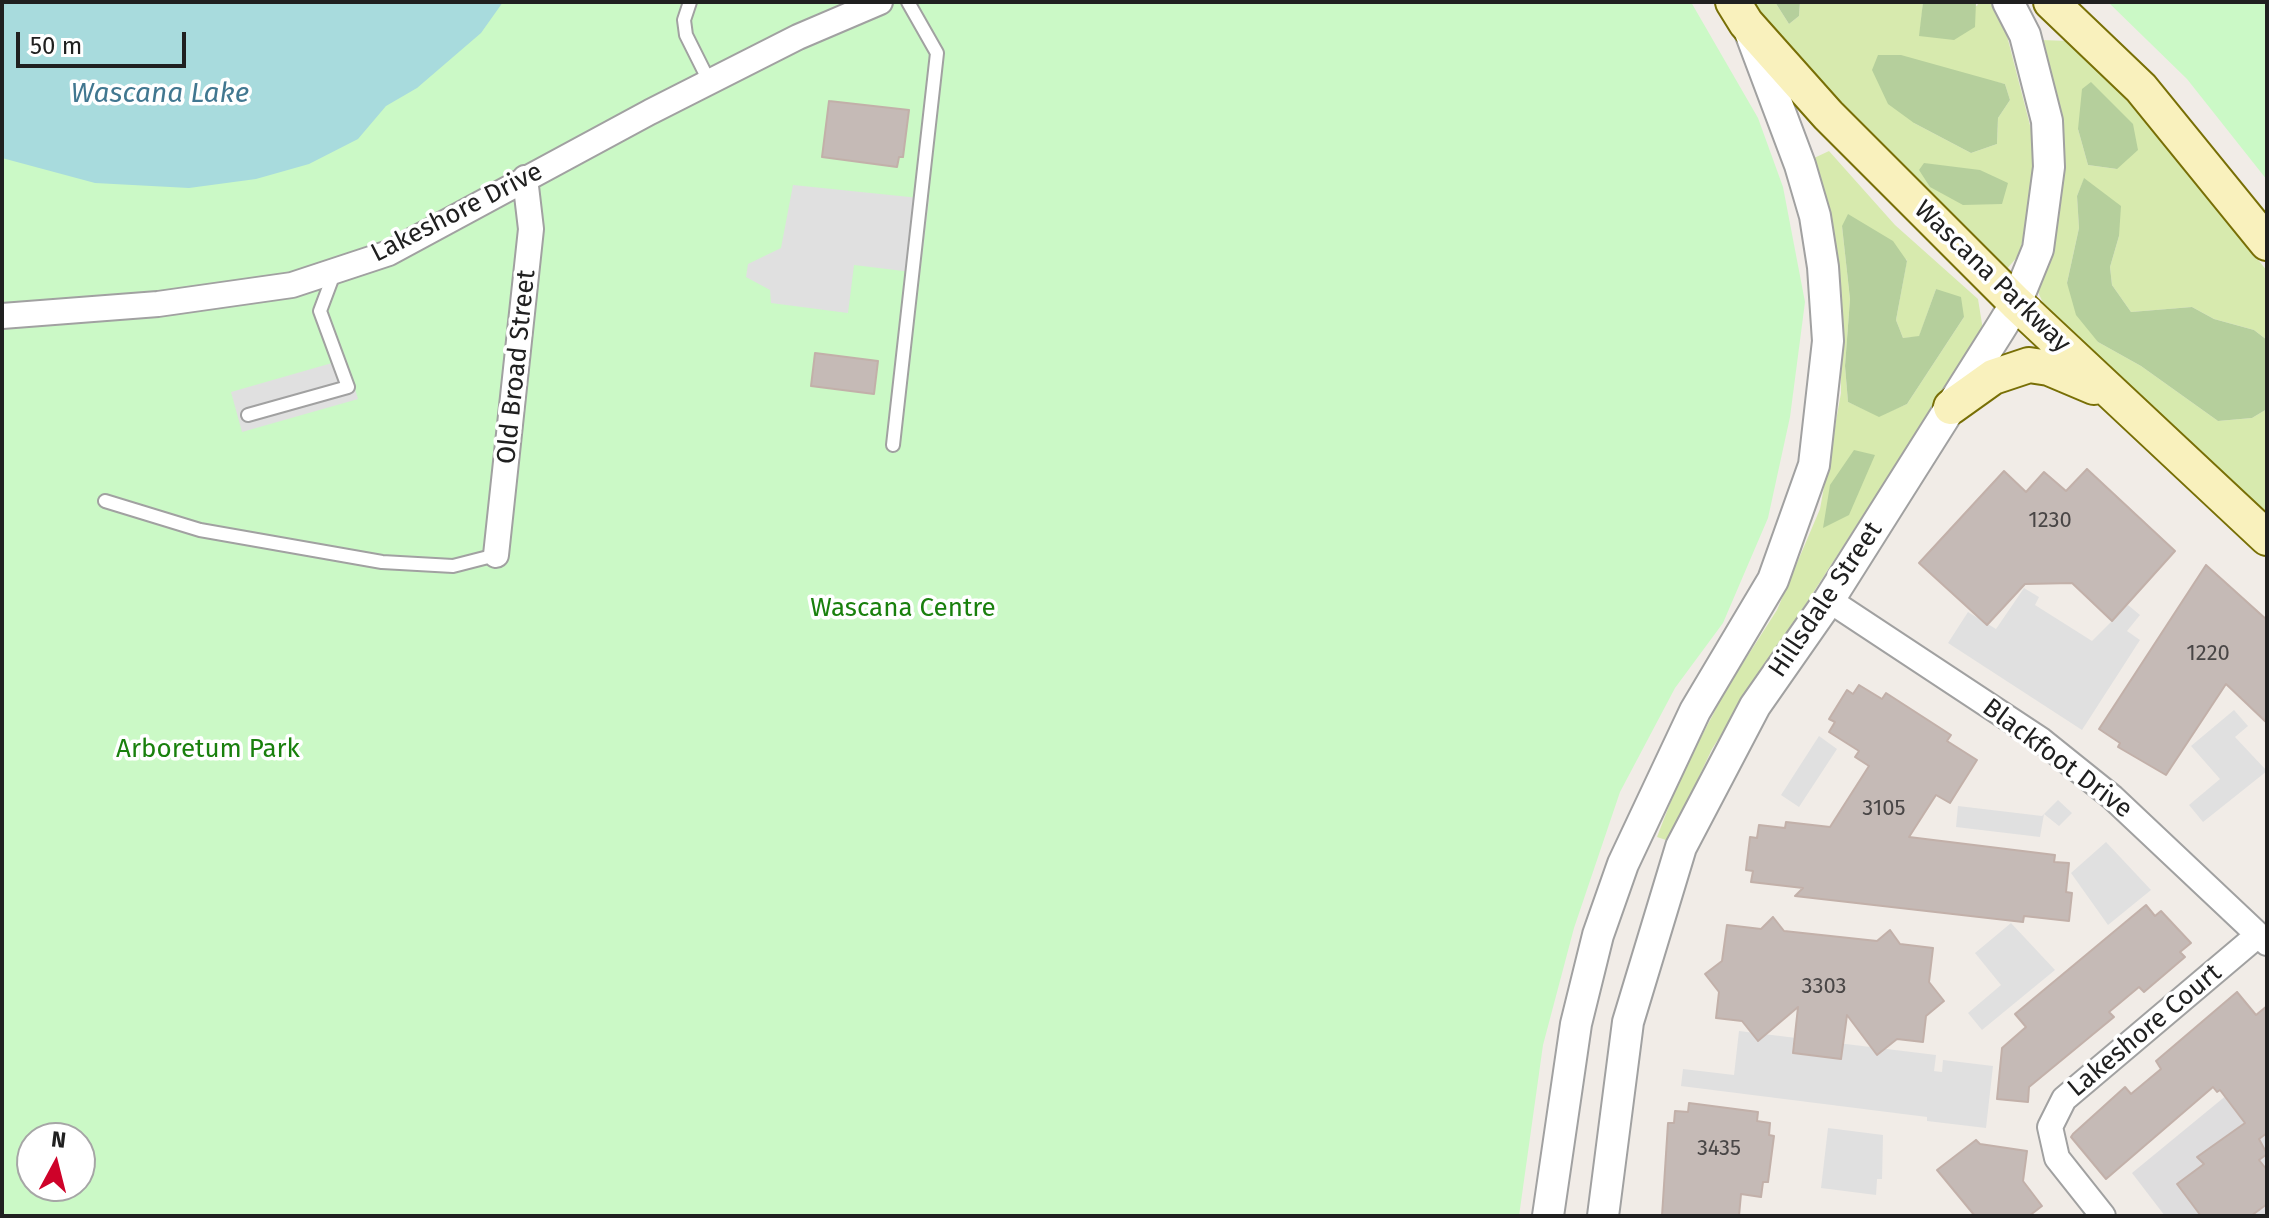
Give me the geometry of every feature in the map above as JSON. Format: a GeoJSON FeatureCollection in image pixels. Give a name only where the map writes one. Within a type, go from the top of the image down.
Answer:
{"type":"FeatureCollection","features":[{"type":"Feature","properties":{"kind":"main road"},"geometry":{"type":"LineString","coordinates":[[2051,2],[2141,88],[2267,243]]}},
{"type":"Feature","properties":{"kind":"main road","name":"Wascana Parkway"},"geometry":{"type":"LineString","coordinates":[[1740,12],[1828,115],[2016,303],[2267,538]]}},
{"type":"Feature","properties":{"kind":"main road"},"geometry":{"type":"LineString","coordinates":[[1951,407],[1993,377],[2029,365],[2076,377],[2123,403]]}},
{"type":"Feature","properties":{"kind":"street","name":"Lakeshore Drive"},"geometry":{"type":"LineString","coordinates":[[2,316],[202,298],[292,285],[389,253],[525,178],[798,37],[880,2]]}},
{"type":"Feature","properties":{"kind":"street","name":"Hillsdale Street"},"geometry":{"type":"LineString","coordinates":[[1603,1216],[1628,1022],[1681,847],[1755,706],[1829,600],[2016,303],[2038,249],[2049,167],[2047,121],[2039,79],[2025,35],[2008,2]]}},
{"type":"Feature","properties":{"kind":"street","name":"Hillsdale Street"},"geometry":{"type":"LineString","coordinates":[[1548,1216],[1576,1024],[1598,935],[1623,864],[1695,711],[1773,580],[1814,465],[1828,341],[1823,267],[1815,216],[1800,165],[1740,12]]}},
{"type":"Feature","properties":{"kind":"street","name":"Old Broad Street"},"geometry":{"type":"LineString","coordinates":[[496,555],[531,229],[525,178]]}},
{"type":"Feature","properties":{"kind":"street","name":"Blackfoot Drive"},"geometry":{"type":"LineString","coordinates":[[1829,600],[2032,733],[2112,797],[2262,939]]}},
{"type":"Feature","properties":{"kind":"street","name":"Lakeshore Court"},"geometry":{"type":"LineString","coordinates":[[2103,1216],[2057,1158],[2050,1127],[2064,1099],[2262,939]]}},
{"type":"Feature","properties":{"kind":"lane"},"geometry":{"type":"LineString","coordinates":[[690,2],[684,20],[686,35],[710,83]]}},
{"type":"Feature","properties":{"kind":"lane"},"geometry":{"type":"LineString","coordinates":[[893,445],[937,53],[908,2]]}},
{"type":"Feature","properties":{"kind":"lane"},"geometry":{"type":"LineString","coordinates":[[248,415],[348,387],[320,311],[335,271]]}},
{"type":"Feature","properties":{"kind":"lane"},"geometry":{"type":"LineString","coordinates":[[105,501],[200,530],[382,562],[453,566],[496,555]]}},
{"type":"Feature","properties":{"kind":"shaded area"},"geometry":{"type":"Polygon","coordinates":[[[793,185],[929,199],[920,273],[854,265],[848,313],[771,303],[770,290],[746,277],[748,264],[781,248],[793,185]]]}},
{"type":"Feature","properties":{"kind":"shaded area"},"geometry":{"type":"Polygon","coordinates":[[[346,359],[358,399],[242,432],[231,392],[346,359]]]}},
{"type":"Feature","properties":{"kind":"shaded area"},"geometry":{"type":"Polygon","coordinates":[[[2024,588],[2039,597],[2035,605],[2092,641],[2128,605],[2140,615],[2127,631],[2140,640],[2082,730],[1948,643],[1968,612],[1996,629],[2024,588]]]}},
{"type":"Feature","properties":{"kind":"shaded area"},"geometry":{"type":"Polygon","coordinates":[[[2234,710],[2248,726],[2235,737],[2267,771],[2203,822],[2189,805],[2220,779],[2191,746],[2234,710]]]}},
{"type":"Feature","properties":{"kind":"shaded area"},"geometry":{"type":"Polygon","coordinates":[[[1819,736],[1837,749],[1799,807],[1781,795],[1819,736]]]}},
{"type":"Feature","properties":{"kind":"shaded area"},"geometry":{"type":"Polygon","coordinates":[[[2058,800],[2072,813],[2059,826],[2044,814],[2058,800]]]}},
{"type":"Feature","properties":{"kind":"shaded area"},"geometry":{"type":"Polygon","coordinates":[[[1958,806],[2044,814],[2040,837],[1956,827],[1958,806]]]}},
{"type":"Feature","properties":{"kind":"shaded area"},"geometry":{"type":"Polygon","coordinates":[[[2106,842],[2151,890],[2108,925],[2071,873],[2106,842]]]}},
{"type":"Feature","properties":{"kind":"shaded area"},"geometry":{"type":"Polygon","coordinates":[[[2011,923],[2055,970],[1982,1030],[1968,1013],[2001,985],[1975,953],[2011,923]]]}},
{"type":"Feature","properties":{"kind":"shaded area"},"geometry":{"type":"Polygon","coordinates":[[[1739,1031],[1936,1055],[1934,1071],[1942,1072],[1943,1060],[1993,1066],[1986,1128],[1927,1121],[1927,1117],[1681,1086],[1683,1069],[1734,1075],[1739,1031]]]}},
{"type":"Feature","properties":{"kind":"shaded area"},"geometry":{"type":"Polygon","coordinates":[[[2267,1062],[2267,1216],[2165,1216],[2132,1173],[2267,1062]]]}},
{"type":"Feature","properties":{"kind":"shaded area"},"geometry":{"type":"Polygon","coordinates":[[[1828,1128],[1883,1135],[1882,1179],[1877,1179],[1876,1195],[1821,1188],[1828,1128]]]}},
{"type":"Feature","properties":{"kind":"green space","name":"Wascana Centre"},"geometry":{"type":"Polygon","coordinates":[[[2,2],[1691,2],[1758,118],[1783,187],[1805,302],[1790,417],[1768,518],[1723,623],[1675,688],[1620,792],[1574,928],[1543,1045],[1519,1216],[2,1216],[2,2]]]}},
{"type":"Feature","properties":{"kind":"green space"},"geometry":{"type":"Polygon","coordinates":[[[1754,2],[1775,2],[1789,24],[1799,16],[1800,2],[1923,2],[1920,35],[1978,5],[1976,2],[1990,2],[2005,28],[2033,137],[2032,201],[2019,255],[2005,271],[1792,55],[1754,2]],[[1964,75],[1914,123],[1971,153],[1997,144],[1998,118],[2010,100],[2005,84],[1964,75]]]}},
{"type":"Feature","properties":{"kind":"green space"},"geometry":{"type":"Polygon","coordinates":[[[1775,2],[1800,2],[1799,16],[1789,24],[1775,2]]]}},
{"type":"Feature","properties":{"kind":"green space"},"geometry":{"type":"Polygon","coordinates":[[[1923,2],[1976,2],[1975,27],[1954,40],[1919,36],[1923,2]]]}},
{"type":"Feature","properties":{"kind":"green space"},"geometry":{"type":"Polygon","coordinates":[[[2108,2],[2267,2],[2267,180],[2187,79],[2108,2]]]}},
{"type":"Feature","properties":{"kind":"green space"},"geometry":{"type":"Polygon","coordinates":[[[2041,40],[2069,41],[2163,138],[2267,271],[2267,340],[2254,330],[2214,319],[2192,307],[2131,312],[2112,285],[2110,267],[2119,236],[2084,179],[2077,196],[2079,228],[2067,283],[2098,342],[2141,366],[2218,421],[2252,418],[2267,409],[2267,520],[2049,316],[2038,292],[2054,238],[2041,40]],[[2078,129],[2088,165],[2117,169],[2078,129]]]}},
{"type":"Feature","properties":{"kind":"green space"},"geometry":{"type":"Polygon","coordinates":[[[1878,55],[1901,55],[2005,84],[2010,100],[1998,118],[1997,144],[1971,153],[1914,123],[1888,104],[1872,70],[1878,55]]]}},
{"type":"Feature","properties":{"kind":"green space"},"geometry":{"type":"Polygon","coordinates":[[[2091,82],[2133,124],[2138,150],[2117,169],[2088,165],[2078,129],[2082,89],[2091,82]]]}},
{"type":"Feature","properties":{"kind":"green space"},"geometry":{"type":"Polygon","coordinates":[[[1829,151],[1895,225],[1978,299],[1983,330],[1712,749],[1669,841],[1657,837],[1681,775],[1727,688],[1777,610],[1820,509],[1841,393],[1839,289],[1812,159],[1829,151]],[[1842,226],[1850,299],[1845,366],[1848,402],[1879,416],[1907,404],[1964,317],[1936,289],[1919,337],[1903,338],[1896,320],[1907,260],[1842,226]]]}},
{"type":"Feature","properties":{"kind":"green space"},"geometry":{"type":"Polygon","coordinates":[[[1924,163],[1980,170],[2008,183],[2002,204],[1963,205],[1930,187],[1919,170],[1924,163]]]}},
{"type":"Feature","properties":{"kind":"green space"},"geometry":{"type":"Polygon","coordinates":[[[2084,178],[2121,206],[2119,236],[2110,267],[2112,285],[2131,312],[2192,307],[2214,319],[2254,330],[2267,340],[2267,409],[2252,418],[2218,421],[2141,366],[2098,342],[2076,315],[2067,283],[2079,228],[2077,196],[2084,178]]]}},
{"type":"Feature","properties":{"kind":"green space"},"geometry":{"type":"Polygon","coordinates":[[[1848,214],[1893,241],[1907,261],[1896,320],[1903,338],[1919,336],[1936,289],[1961,297],[1964,317],[1907,404],[1879,417],[1848,402],[1845,366],[1850,299],[1842,226],[1848,214]]]}},
{"type":"Feature","properties":{"kind":"green space"},"geometry":{"type":"Polygon","coordinates":[[[1854,450],[1875,455],[1849,515],[1823,528],[1830,485],[1854,450]]]}},
{"type":"Feature","properties":{"kind":"water","name":"Wascana Lake"},"geometry":{"type":"Polygon","coordinates":[[[2,2],[503,2],[481,33],[417,88],[386,106],[358,139],[309,164],[256,179],[189,188],[95,183],[2,158],[2,2]]]}},
{"type":"Feature","properties":{"kind":"building"},"geometry":{"type":"Polygon","coordinates":[[[829,101],[909,110],[903,157],[899,157],[897,167],[822,157],[829,101]]]}},
{"type":"Feature","properties":{"kind":"building"},"geometry":{"type":"Polygon","coordinates":[[[815,353],[878,361],[874,394],[811,386],[815,353]]]}},
{"type":"Feature","properties":{"kind":"building"},"geometry":{"type":"Polygon","coordinates":[[[2087,469],[2175,551],[2112,621],[2072,583],[2025,584],[1987,625],[1919,563],[2004,471],[2026,492],[2044,472],[2066,491],[2087,469]]]}},
{"type":"Feature","properties":{"kind":"building"},"geometry":{"type":"Polygon","coordinates":[[[2206,565],[2267,620],[2267,723],[2226,684],[2166,775],[2118,747],[2120,743],[2099,729],[2206,565]]]}},
{"type":"Feature","properties":{"kind":"building"},"geometry":{"type":"Polygon","coordinates":[[[1859,685],[1882,699],[1886,693],[1951,735],[1947,741],[1977,760],[1950,803],[1936,795],[1909,837],[2055,855],[2054,862],[2069,863],[2066,892],[2072,893],[2069,921],[2024,916],[2023,922],[1795,896],[1803,888],[1751,882],[1753,871],[1746,870],[1750,837],[1757,838],[1759,825],[1785,828],[1786,822],[1830,827],[1869,766],[1855,757],[1859,751],[1829,732],[1835,722],[1829,719],[1847,690],[1853,694],[1859,685]]]}},
{"type":"Feature","properties":{"kind":"building"},"geometry":{"type":"Polygon","coordinates":[[[2146,905],[2155,916],[2161,911],[2191,943],[2180,952],[2185,957],[2144,992],[2139,987],[2109,1012],[2114,1017],[2029,1087],[2028,1102],[1997,1099],[2002,1048],[2026,1027],[2015,1014],[2146,905]]]}},
{"type":"Feature","properties":{"kind":"building"},"geometry":{"type":"Polygon","coordinates":[[[1773,917],[1784,931],[1877,941],[1890,930],[1900,944],[1933,948],[1929,982],[1944,1001],[1926,1016],[1923,1042],[1897,1039],[1877,1055],[1847,1015],[1841,1059],[1793,1053],[1798,1007],[1758,1041],[1742,1021],[1716,1018],[1719,992],[1705,974],[1722,961],[1727,925],[1761,929],[1773,917]]]}},
{"type":"Feature","properties":{"kind":"building"},"geometry":{"type":"Polygon","coordinates":[[[2237,992],[2256,1015],[2267,1006],[2267,1133],[2259,1139],[2267,1154],[2259,1160],[2267,1170],[2267,1204],[2251,1216],[2201,1216],[2177,1184],[2204,1164],[2197,1157],[2245,1123],[2220,1090],[2217,1092],[2213,1087],[2106,1179],[2071,1137],[2073,1134],[2125,1087],[2131,1094],[2161,1069],[2156,1061],[2237,992]]]}},
{"type":"Feature","properties":{"kind":"building"},"geometry":{"type":"Polygon","coordinates":[[[1689,1103],[1758,1112],[1757,1121],[1770,1123],[1769,1135],[1774,1136],[1768,1182],[1763,1182],[1761,1197],[1741,1194],[1739,1216],[1662,1216],[1668,1123],[1674,1123],[1675,1111],[1688,1112],[1689,1103]]]}},
{"type":"Feature","properties":{"kind":"building"},"geometry":{"type":"Polygon","coordinates":[[[1976,1140],[1980,1144],[2027,1151],[2023,1181],[2042,1206],[2029,1216],[1975,1216],[1937,1170],[1976,1140]]]}},
{"type":"Feature","properties":{"kind":"park label","name":"Arboretum Park"},"geometry":{"type":"Point","coordinates":[208,750]}}]}
